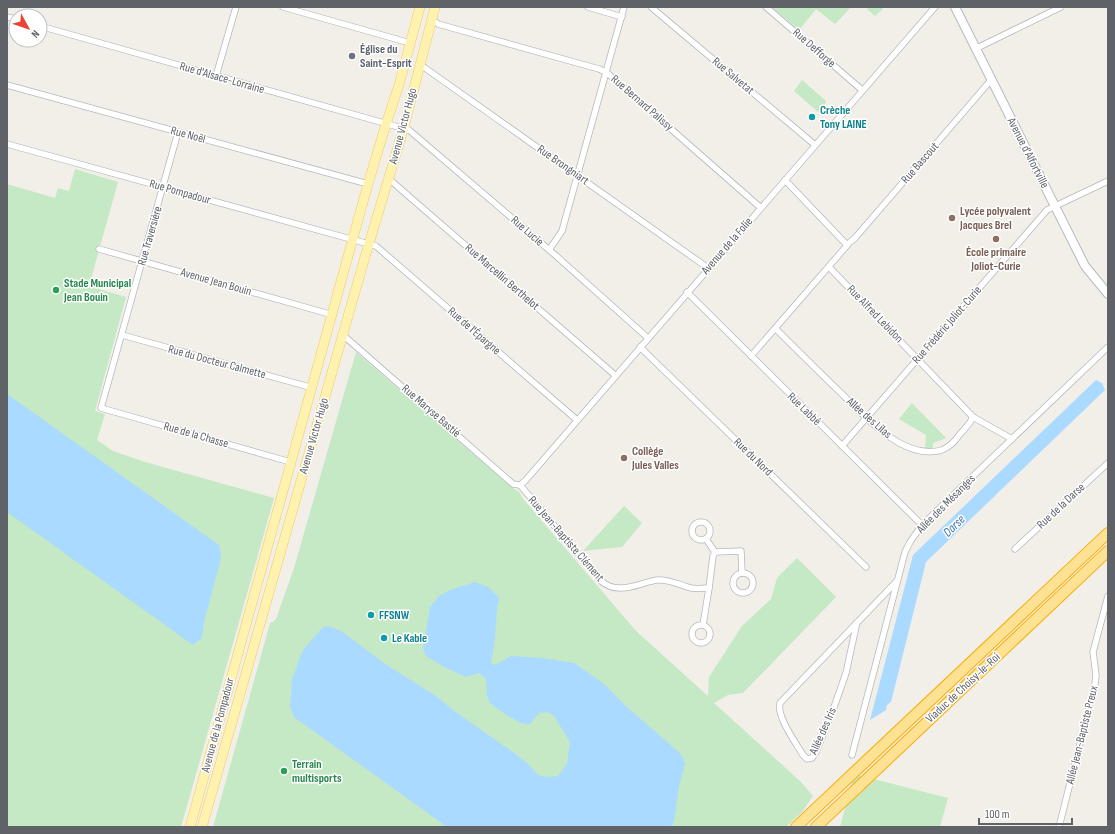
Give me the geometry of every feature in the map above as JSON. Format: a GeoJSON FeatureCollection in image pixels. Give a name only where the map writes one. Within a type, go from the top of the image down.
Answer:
{"type":"FeatureCollection","features":[{"type":"Feature","properties":{"kind":"highway","name":"Viaduc de Choisy-le-Roi"},"geometry":{"type":"LineString","coordinates":[[796,827],[1108,533]]}},
{"type":"Feature","properties":{"kind":"highway","name":"Viaduc de Choisy-le-Roi"},"geometry":{"type":"LineString","coordinates":[[816,826],[1108,551]]}},
{"type":"Feature","properties":{"kind":"main road","name":"Avenue Victor Hugo"},"geometry":{"type":"LineString","coordinates":[[246,622],[313,388],[368,184],[399,85],[420,7]]}},
{"type":"Feature","properties":{"kind":"main road","name":"Avenue Victor Hugo"},"geometry":{"type":"LineString","coordinates":[[259,628],[404,127],[436,7]]}},
{"type":"Feature","properties":{"kind":"main road","name":"Avenue d'Alfortville"},"geometry":{"type":"LineString","coordinates":[[954,7],[1085,266],[1108,294]]}},
{"type":"Feature","properties":{"kind":"main road","name":"Avenue de la Pompadour"},"geometry":{"type":"LineString","coordinates":[[190,827],[246,622]]}},
{"type":"Feature","properties":{"kind":"main road","name":"Avenue de la Pompadour"},"geometry":{"type":"LineString","coordinates":[[202,827],[259,628]]}},
{"type":"Feature","properties":{"kind":"street"},"geometry":{"type":"LineString","coordinates":[[216,76],[236,7]]}},
{"type":"Feature","properties":{"kind":"street"},"geometry":{"type":"LineString","coordinates":[[283,7],[410,43]]}},
{"type":"Feature","properties":{"kind":"street"},"geometry":{"type":"LineString","coordinates":[[588,7],[622,17]]}},
{"type":"Feature","properties":{"kind":"street"},"geometry":{"type":"LineString","coordinates":[[549,250],[562,231],[624,7]]}},
{"type":"Feature","properties":{"kind":"street","name":"Rue Salvetat"},"geometry":{"type":"LineString","coordinates":[[651,7],[815,145]]}},
{"type":"Feature","properties":{"kind":"street","name":"Rue Defforge"},"geometry":{"type":"LineString","coordinates":[[766,7],[862,90]]}},
{"type":"Feature","properties":{"kind":"street","name":"Avenue de la Folie"},"geometry":{"type":"LineString","coordinates":[[520,485],[935,7]]}},
{"type":"Feature","properties":{"kind":"street"},"geometry":{"type":"LineString","coordinates":[[975,49],[1061,7]]}},
{"type":"Feature","properties":{"kind":"street","name":"Rue Bernard Palissy"},"geometry":{"type":"LineString","coordinates":[[432,19],[438,24],[606,72],[761,208]]}},
{"type":"Feature","properties":{"kind":"street","name":"Rue d'Alsace-Lorraine"},"geometry":{"type":"LineString","coordinates":[[48,28],[386,124],[404,127]]}},
{"type":"Feature","properties":{"kind":"street","name":"Rue Brongniart"},"geometry":{"type":"LineString","coordinates":[[418,70],[420,68],[425,68],[708,268]]}},
{"type":"Feature","properties":{"kind":"street","name":"Rue Bascout"},"geometry":{"type":"LineString","coordinates":[[751,356],[991,80]]}},
{"type":"Feature","properties":{"kind":"street","name":"Rue Noël"},"geometry":{"type":"LineString","coordinates":[[7,85],[368,184]]}},
{"type":"Feature","properties":{"kind":"street","name":"Rue Lucie"},"geometry":{"type":"LineString","coordinates":[[404,127],[414,133],[648,338]]}},
{"type":"Feature","properties":{"kind":"street","name":"Rue Traversière"},"geometry":{"type":"LineString","coordinates":[[101,408],[178,132]]}},
{"type":"Feature","properties":{"kind":"street","name":"Rue Pompadour"},"geometry":{"type":"LineString","coordinates":[[7,144],[353,240]]}},
{"type":"Feature","properties":{"kind":"street","name":"Rue Marcellin Berthelot"},"geometry":{"type":"LineString","coordinates":[[389,179],[616,376]]}},
{"type":"Feature","properties":{"kind":"street"},"geometry":{"type":"LineString","coordinates":[[785,180],[848,245]]}},
{"type":"Feature","properties":{"kind":"street","name":"Rue Frédéric Joliot-Curie"},"geometry":{"type":"LineString","coordinates":[[842,446],[1047,210],[1108,181]]}},
{"type":"Feature","properties":{"kind":"street"},"geometry":{"type":"LineString","coordinates":[[353,240],[370,244]]}},
{"type":"Feature","properties":{"kind":"street","name":"Rue de l'Épargne"},"geometry":{"type":"LineString","coordinates":[[370,244],[376,246],[577,420]]}},
{"type":"Feature","properties":{"kind":"street","name":"Avenue Jean Bouin"},"geometry":{"type":"LineString","coordinates":[[99,249],[333,315]]}},
{"type":"Feature","properties":{"kind":"street","name":"Rue Alfred Lebidon"},"geometry":{"type":"LineString","coordinates":[[829,267],[973,417],[1012,439]]}},
{"type":"Feature","properties":{"kind":"street","name":"Rue Labbé"},"geometry":{"type":"LineString","coordinates":[[687,292],[922,525]]}},
{"type":"Feature","properties":{"kind":"street","name":"Allée des Lilas"},"geometry":{"type":"LineString","coordinates":[[776,329],[866,418],[884,433],[903,445],[920,451],[929,452],[943,449],[954,442],[973,417]]}},
{"type":"Feature","properties":{"kind":"street","name":"Rue du Docteur Calmette"},"geometry":{"type":"LineString","coordinates":[[122,335],[313,388]]}},
{"type":"Feature","properties":{"kind":"street","name":"Rue Maryse Bastié"},"geometry":{"type":"LineString","coordinates":[[344,335],[514,484],[520,485]]}},
{"type":"Feature","properties":{"kind":"street","name":"Rue du Nord"},"geometry":{"type":"LineString","coordinates":[[640,347],[866,567]]}},
{"type":"Feature","properties":{"kind":"street","name":"Allée des Mésanges"},"geometry":{"type":"LineString","coordinates":[[852,754],[905,552],[910,542],[922,525],[1108,347]]}},
{"type":"Feature","properties":{"kind":"street","name":"Rue de la Chasse"},"geometry":{"type":"LineString","coordinates":[[101,408],[287,461],[292,461]]}},
{"type":"Feature","properties":{"kind":"street","name":"Rue de la Darse"},"geometry":{"type":"LineString","coordinates":[[1015,549],[1108,464]]}},
{"type":"Feature","properties":{"kind":"street","name":"Rue Jean-Baptiste Clément"},"geometry":{"type":"LineString","coordinates":[[520,485],[601,581],[609,587],[621,589],[629,588],[658,580],[670,581],[691,588],[709,588]]}},
{"type":"Feature","properties":{"kind":"street"},"geometry":{"type":"LineString","coordinates":[[706,539],[715,552]]}},
{"type":"Feature","properties":{"kind":"street"},"geometry":{"type":"LineString","coordinates":[[715,552],[741,551],[742,573]]}},
{"type":"Feature","properties":{"kind":"street"},"geometry":{"type":"LineString","coordinates":[[703,625],[713,556],[715,552]]}},
{"type":"Feature","properties":{"kind":"street","name":"Allée des Iris"},"geometry":{"type":"LineString","coordinates":[[857,622],[846,673],[830,720],[816,752],[810,759],[807,759],[803,755],[781,716],[779,707],[780,703],[857,622],[898,581]]}},
{"type":"Feature","properties":{"kind":"street","name":"Allée Jean-Baptiste Preux"},"geometry":{"type":"LineString","coordinates":[[1059,827],[1095,684],[1096,675],[1093,652],[1108,596]]}},
{"type":"Feature","properties":{"kind":"green space"},"geometry":{"type":"Polygon","coordinates":[[[772,7],[851,7],[835,24],[816,9],[799,30],[772,7]]]}},
{"type":"Feature","properties":{"kind":"green space"},"geometry":{"type":"Polygon","coordinates":[[[869,7],[881,7],[883,9],[875,16],[867,9],[869,7]]]}},
{"type":"Feature","properties":{"kind":"green space"},"geometry":{"type":"Polygon","coordinates":[[[802,80],[826,101],[818,112],[794,91],[802,80]]]}},
{"type":"Feature","properties":{"kind":"green space"},"geometry":{"type":"Polygon","coordinates":[[[75,169],[118,182],[89,286],[126,297],[95,411],[105,414],[97,440],[113,451],[145,462],[274,498],[181,827],[7,827],[7,184],[55,198],[58,188],[69,191],[75,169]]]}},
{"type":"Feature","properties":{"kind":"green space"},"geometry":{"type":"Polygon","coordinates":[[[356,352],[510,486],[519,492],[524,500],[636,631],[708,696],[709,677],[742,626],[771,599],[777,578],[797,558],[836,597],[743,693],[728,695],[714,703],[800,781],[813,796],[802,812],[786,827],[213,827],[269,627],[271,622],[276,619],[294,568],[356,352]]]}},
{"type":"Feature","properties":{"kind":"green space"},"geometry":{"type":"Polygon","coordinates":[[[912,403],[946,438],[933,443],[933,448],[925,448],[926,435],[899,419],[912,403]]]}},
{"type":"Feature","properties":{"kind":"green space"},"geometry":{"type":"Polygon","coordinates":[[[624,506],[642,523],[622,547],[583,551],[624,506]]]}},
{"type":"Feature","properties":{"kind":"green space"},"geometry":{"type":"Polygon","coordinates":[[[854,774],[948,798],[940,827],[840,827],[854,774]]]}},
{"type":"Feature","properties":{"kind":"water","name":"Darse"},"geometry":{"type":"Polygon","coordinates":[[[1096,380],[1102,383],[1105,390],[926,562],[891,702],[887,705],[886,710],[870,720],[913,555],[1096,380]]]}},
{"type":"Feature","properties":{"kind":"water"},"geometry":{"type":"Polygon","coordinates":[[[7,394],[219,545],[221,558],[201,639],[193,645],[7,512],[7,394]]]}},
{"type":"Feature","properties":{"kind":"water"},"geometry":{"type":"Polygon","coordinates":[[[475,582],[488,587],[499,597],[491,663],[495,665],[511,656],[542,658],[574,663],[603,683],[627,707],[681,754],[685,764],[679,786],[674,822],[671,827],[447,827],[294,717],[290,706],[292,679],[303,650],[323,627],[328,626],[343,632],[385,664],[436,696],[453,710],[517,755],[538,775],[548,777],[558,776],[567,764],[570,742],[554,716],[548,712],[539,713],[530,724],[523,724],[506,715],[490,703],[487,696],[486,679],[479,673],[466,677],[446,668],[426,656],[423,648],[430,607],[439,596],[450,590],[475,582]]]}},
{"type":"Feature","properties":{"kind":"place","name":"Église du Saint-Esprit"},"geometry":{"type":"Point","coordinates":[352,56]}},
{"type":"Feature","properties":{"kind":"place","name":"Crèche Tony LAINE"},"geometry":{"type":"Point","coordinates":[812,117]}},
{"type":"Feature","properties":{"kind":"place","name":"Lycée polyvalent Jacques Brel"},"geometry":{"type":"Point","coordinates":[952,218]}},
{"type":"Feature","properties":{"kind":"place","name":"École primaire Joliot-Curie"},"geometry":{"type":"Point","coordinates":[996,239]}},
{"type":"Feature","properties":{"kind":"place","name":"Stade Municipal Jean Bouin"},"geometry":{"type":"Point","coordinates":[56,290]}},
{"type":"Feature","properties":{"kind":"place","name":"Collège Jules Valles"},"geometry":{"type":"Point","coordinates":[624,458]}},
{"type":"Feature","properties":{"kind":"place","name":"FFSNW"},"geometry":{"type":"Point","coordinates":[371,615]}},
{"type":"Feature","properties":{"kind":"place","name":"Le Kable"},"geometry":{"type":"Point","coordinates":[384,638]}},
{"type":"Feature","properties":{"kind":"place","name":"Terrain multisports"},"geometry":{"type":"Point","coordinates":[284,771]}}]}
